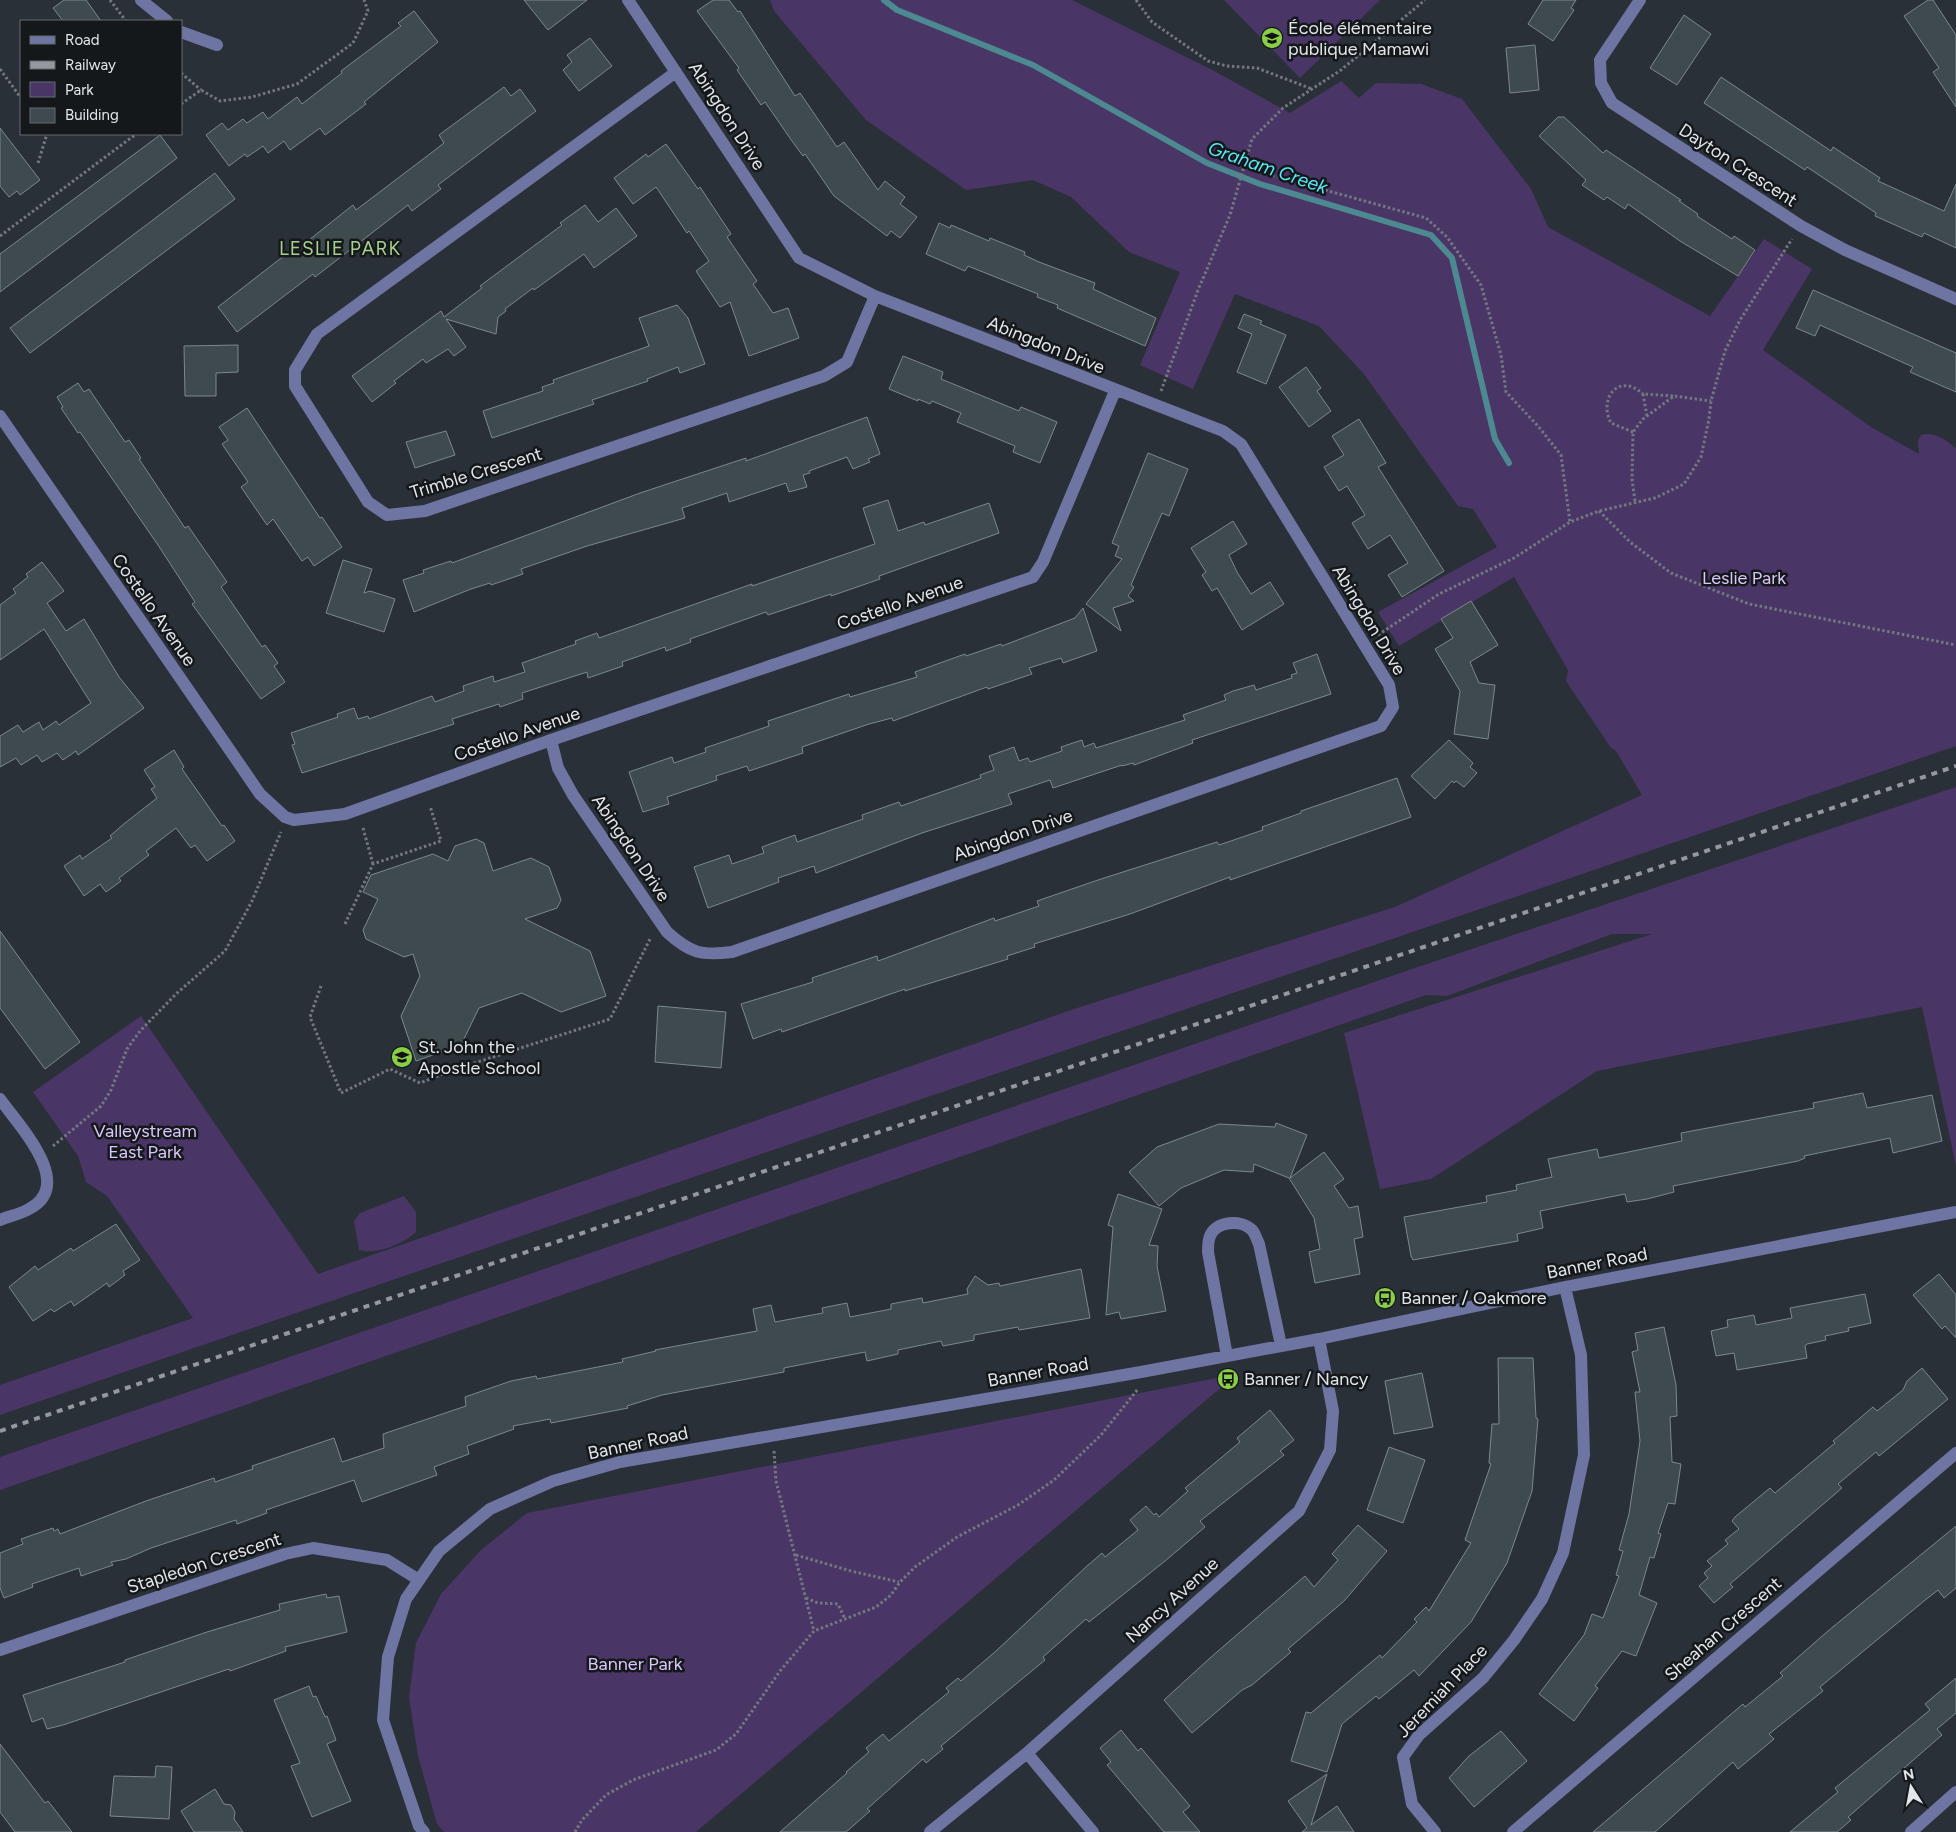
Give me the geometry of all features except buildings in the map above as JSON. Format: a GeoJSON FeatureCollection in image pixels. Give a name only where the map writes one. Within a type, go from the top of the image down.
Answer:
{"type":"FeatureCollection","features":[{"type":"Feature","properties":{"kind":"street"},"geometry":{"type":"LineString","coordinates":[[141,0],[166,20]]}},
{"type":"Feature","properties":{"kind":"street","name":"Abingdon Drive"},"geometry":{"type":"LineString","coordinates":[[552,740],[558,768],[573,795],[667,932],[683,947],[707,955],[732,952],[1381,726],[1393,707],[1389,685],[1241,444],[1222,431],[1115,391],[876,296],[799,258],[628,0]]}},
{"type":"Feature","properties":{"kind":"street","name":"Dayton Crescent"},"geometry":{"type":"LineString","coordinates":[[1640,0],[1600,60],[1601,83],[1612,104],[1801,226],[1845,250],[1956,299]]}},
{"type":"Feature","properties":{"kind":"street"},"geometry":{"type":"LineString","coordinates":[[182,32],[217,45]]}},
{"type":"Feature","properties":{"kind":"street","name":"Trimble Crescent"},"geometry":{"type":"LineString","coordinates":[[676,72],[318,334],[295,370],[295,386],[368,502],[387,515],[425,511],[824,376],[847,362],[876,296]]}},
{"type":"Feature","properties":{"kind":"street","name":"Costello Avenue"},"geometry":{"type":"LineString","coordinates":[[0,416],[260,794],[285,817],[294,820],[345,814],[552,740],[1032,577],[1043,562],[1115,391]]}},
{"type":"Feature","properties":{"kind":"street"},"geometry":{"type":"LineString","coordinates":[[0,1099],[41,1156],[49,1177],[45,1196],[30,1209],[0,1220]]}},
{"type":"Feature","properties":{"kind":"street","name":"Banner Road"},"geometry":{"type":"LineString","coordinates":[[424,1832],[419,1826],[383,1720],[388,1657],[406,1599],[439,1550],[490,1509],[553,1481],[620,1462],[1141,1372],[1320,1339],[1566,1287],[1956,1212]]}},
{"type":"Feature","properties":{"kind":"street"},"geometry":{"type":"LineString","coordinates":[[1227,1356],[1208,1252],[1210,1235],[1219,1226],[1231,1222],[1245,1225],[1253,1230],[1259,1244],[1281,1346]]}},
{"type":"Feature","properties":{"kind":"street","name":"Jeremiah Place"},"geometry":{"type":"LineString","coordinates":[[1435,1832],[1412,1804],[1403,1757],[1419,1735],[1483,1678],[1514,1640],[1542,1599],[1563,1553],[1584,1455],[1581,1355],[1566,1287]]}},
{"type":"Feature","properties":{"kind":"street","name":"Nancy Avenue"},"geometry":{"type":"LineString","coordinates":[[930,1832],[1027,1753],[1300,1511],[1330,1450],[1333,1411],[1320,1339]]}},
{"type":"Feature","properties":{"kind":"street","name":"Sheahan Crescent"},"geometry":{"type":"LineString","coordinates":[[1513,1832],[1956,1453]]}},
{"type":"Feature","properties":{"kind":"street","name":"Stapledon Crescent"},"geometry":{"type":"LineString","coordinates":[[0,1650],[285,1554],[313,1548],[387,1560],[419,1580]]}},
{"type":"Feature","properties":{"kind":"street"},"geometry":{"type":"LineString","coordinates":[[1027,1753],[1093,1832]]}},
{"type":"Feature","properties":{"kind":"street"},"geometry":{"type":"LineString","coordinates":[[1911,1832],[1956,1792]]}},
{"type":"Feature","properties":{"kind":"path"},"geometry":{"type":"LineString","coordinates":[[110,0],[125,20]]}},
{"type":"Feature","properties":{"kind":"path"},"geometry":{"type":"LineString","coordinates":[[182,74],[201,90],[220,101],[252,97],[297,84],[352,43],[368,11],[364,0]]}},
{"type":"Feature","properties":{"kind":"path"},"geometry":{"type":"LineString","coordinates":[[1136,0],[1152,22],[1208,61],[1227,66],[1257,68],[1312,89]]}},
{"type":"Feature","properties":{"kind":"path"},"geometry":{"type":"LineString","coordinates":[[1155,406],[1198,290],[1230,216],[1252,139],[1283,108],[1341,70],[1425,0]]}},
{"type":"Feature","properties":{"kind":"path"},"geometry":{"type":"LineString","coordinates":[[0,69],[20,97]]}},
{"type":"Feature","properties":{"kind":"path"},"geometry":{"type":"LineString","coordinates":[[182,103],[201,90]]}},
{"type":"Feature","properties":{"kind":"path"},"geometry":{"type":"LineString","coordinates":[[38,163],[47,135]]}},
{"type":"Feature","properties":{"kind":"path"},"geometry":{"type":"LineString","coordinates":[[0,236],[135,135]]}},
{"type":"Feature","properties":{"kind":"path"},"geometry":{"type":"LineString","coordinates":[[1244,165],[1271,176],[1426,218],[1447,237],[1482,285],[1501,354],[1506,392],[1538,426],[1561,455],[1570,522]]}},
{"type":"Feature","properties":{"kind":"path"},"geometry":{"type":"LineString","coordinates":[[1365,644],[1439,594],[1514,558],[1570,522],[1599,510],[1655,498],[1684,484],[1701,457],[1711,401],[1725,351],[1740,320],[1801,226]]}},
{"type":"Feature","properties":{"kind":"path"},"geometry":{"type":"LineString","coordinates":[[1633,432],[1611,424],[1606,413],[1607,400],[1614,389],[1628,385],[1636,388],[1643,394],[1711,401]]}},
{"type":"Feature","properties":{"kind":"path"},"geometry":{"type":"LineString","coordinates":[[1643,394],[1647,416]]}},
{"type":"Feature","properties":{"kind":"path"},"geometry":{"type":"LineString","coordinates":[[1635,501],[1632,480],[1633,432],[1647,416],[1674,396]]}},
{"type":"Feature","properties":{"kind":"path"},"geometry":{"type":"LineString","coordinates":[[1599,510],[1630,542],[1671,573],[1749,604],[1956,645]]}},
{"type":"Feature","properties":{"kind":"path"},"geometry":{"type":"LineString","coordinates":[[373,864],[441,841],[430,806]]}},
{"type":"Feature","properties":{"kind":"path"},"geometry":{"type":"LineString","coordinates":[[41,1156],[100,1106],[111,1090],[127,1049],[140,1031],[176,994],[226,951],[252,901],[277,844],[285,817]]}},
{"type":"Feature","properties":{"kind":"path"},"geometry":{"type":"LineString","coordinates":[[345,924],[373,864],[363,828]]}},
{"type":"Feature","properties":{"kind":"path"},"geometry":{"type":"LineString","coordinates":[[321,986],[310,1017],[341,1093],[390,1069],[420,1083],[459,1068],[610,1019],[650,939]]}},
{"type":"Feature","properties":{"kind":"path"},"geometry":{"type":"LineString","coordinates":[[575,1832],[582,1820],[606,1796],[634,1780],[716,1750],[736,1734],[780,1670],[814,1630],[876,1607],[890,1595],[915,1567],[957,1537],[1018,1505],[1054,1480],[1101,1434],[1138,1390],[1141,1372]]}},
{"type":"Feature","properties":{"kind":"path"},"geometry":{"type":"LineString","coordinates":[[772,1436],[776,1481],[814,1630]]}},
{"type":"Feature","properties":{"kind":"path"},"geometry":{"type":"LineString","coordinates":[[796,1554],[851,1571],[900,1582]]}},
{"type":"Feature","properties":{"kind":"path"},"geometry":{"type":"LineString","coordinates":[[806,1598],[818,1603],[838,1604],[846,1619]]}},
{"type":"Feature","properties":{"kind":"green space","name":"Leslie Park"},"geometry":{"type":"Polygon","coordinates":[[[770,0],[1072,0],[1216,72],[1290,113],[1341,81],[1359,98],[1376,83],[1421,84],[1462,99],[1531,189],[1548,227],[1710,316],[1764,239],[1812,269],[1763,350],[1871,427],[1919,454],[1918,441],[1921,435],[1926,434],[1940,437],[1956,448],[1956,746],[0,1415],[0,1385],[193,1318],[107,1196],[86,1182],[78,1156],[33,1092],[141,1016],[318,1274],[1071,1010],[1395,907],[1642,795],[1616,751],[1611,748],[1566,681],[1568,670],[1514,577],[1399,646],[1378,612],[1497,547],[1473,509],[1458,506],[1364,374],[1319,326],[1235,294],[1193,389],[1140,365],[1180,272],[1129,252],[1071,197],[1033,180],[966,190],[866,120],[774,11],[770,0]]]}},
{"type":"Feature","properties":{"kind":"green space"},"geometry":{"type":"Polygon","coordinates":[[[1224,0],[1380,0],[1300,78],[1224,0]]]}},
{"type":"Feature","properties":{"kind":"green space"},"geometry":{"type":"Polygon","coordinates":[[[1956,787],[1956,1166],[1922,1007],[1597,1071],[1431,1179],[1380,1189],[1344,1033],[1652,934],[1612,934],[1447,996],[1426,995],[0,1490],[0,1457],[1409,970],[1956,787]]]}},
{"type":"Feature","properties":{"kind":"green space"},"geometry":{"type":"Polygon","coordinates":[[[404,1196],[416,1212],[416,1232],[404,1241],[382,1250],[359,1250],[354,1221],[360,1213],[404,1196]]]}},
{"type":"Feature","properties":{"kind":"green space","name":"Banner Park"},"geometry":{"type":"Polygon","coordinates":[[[1237,1374],[696,1832],[444,1832],[437,1824],[418,1756],[409,1697],[416,1643],[441,1594],[481,1550],[527,1513],[1237,1374]]]}},
{"type":"Feature","properties":{"kind":"waterway","name":"Graham Creek"},"geometry":{"type":"LineString","coordinates":[[884,0],[897,10],[1033,65],[1207,163],[1260,184],[1431,235],[1452,258],[1495,439],[1509,463]]}},
{"type":"Feature","properties":{"kind":"railway"},"geometry":{"type":"LineString","coordinates":[[0,1431],[1956,766]]}},
{"type":"Feature","properties":{"kind":"place","name":"École élémentaire publique Mamawi"},"geometry":{"type":"Point","coordinates":[1272,38]}},
{"type":"Feature","properties":{"kind":"place","name":"St. John the Apostle School"},"geometry":{"type":"Point","coordinates":[402,1057]}},
{"type":"Feature","properties":{"kind":"place","name":"Banner / Oakmore"},"geometry":{"type":"Point","coordinates":[1385,1298]}},
{"type":"Feature","properties":{"kind":"place","name":"Banner / Nancy"},"geometry":{"type":"Point","coordinates":[1228,1379]}},
{"type":"Feature","properties":{"kind":"district","name":"LESLIE PARK"},"geometry":{"type":"Point","coordinates":[340,248]}},
{"type":"Feature","properties":{"kind":"park label","name":"Valleystream East Park"},"geometry":{"type":"Point","coordinates":[145,1141]}}]}
